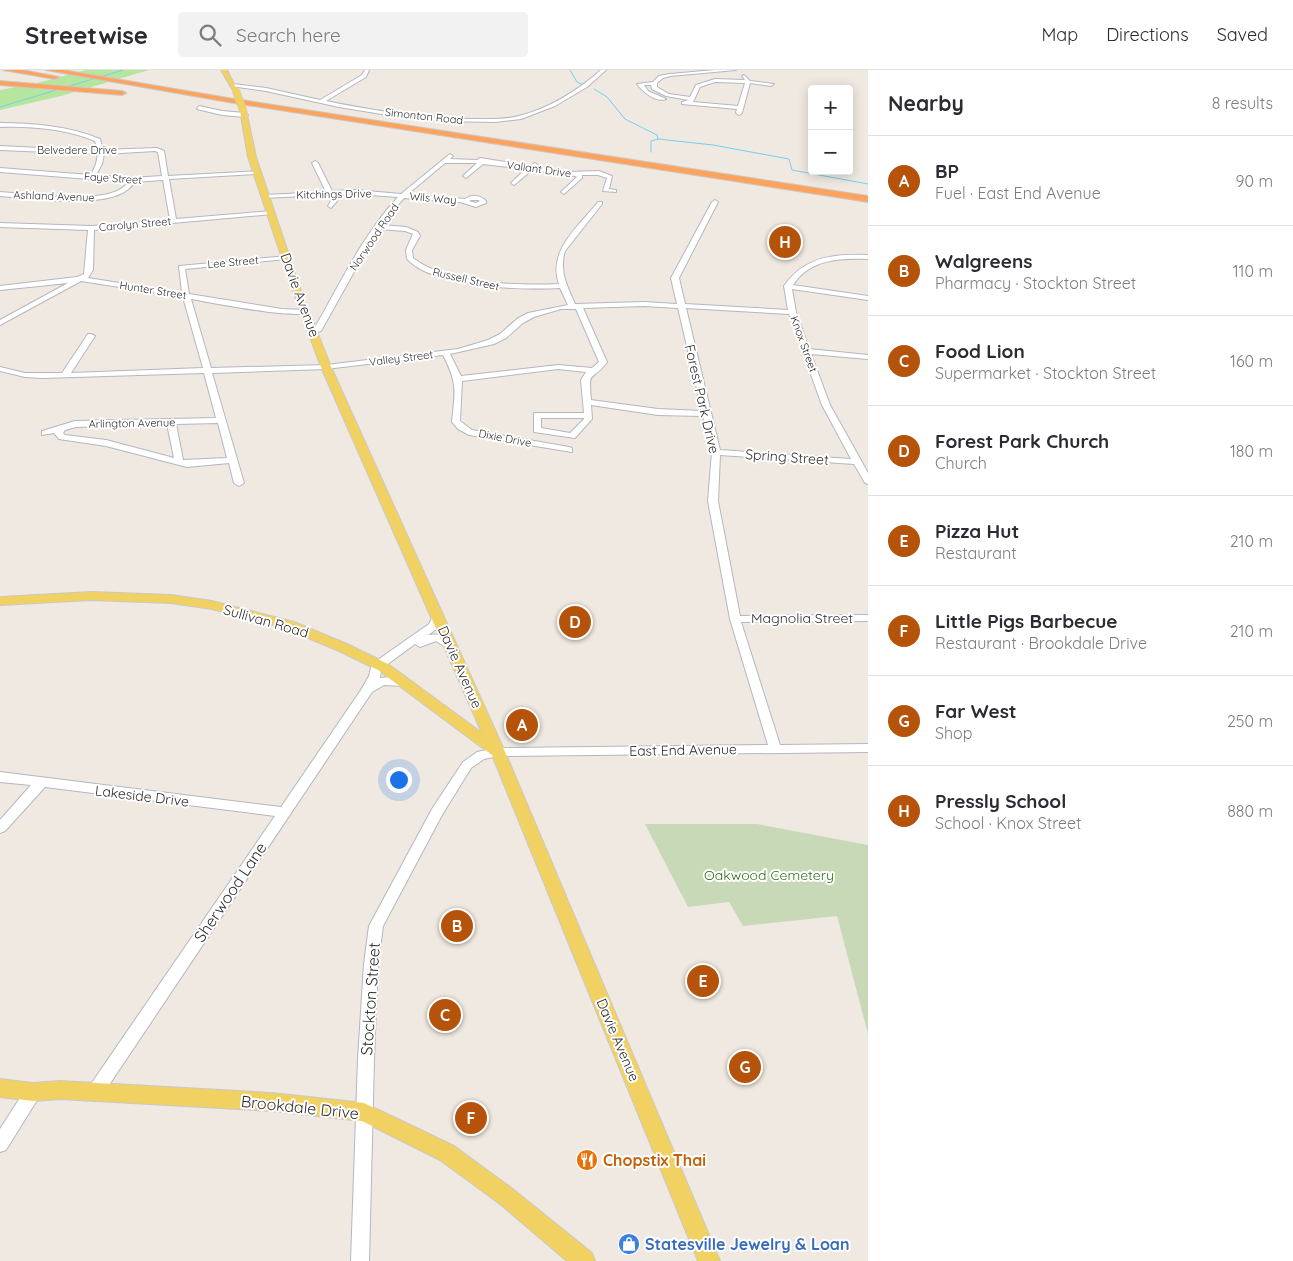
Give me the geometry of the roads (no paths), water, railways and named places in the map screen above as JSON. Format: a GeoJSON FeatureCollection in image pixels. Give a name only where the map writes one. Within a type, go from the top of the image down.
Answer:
{"type":"FeatureCollection","features":[{"type":"Feature","properties":{"kind":"highway"},"geometry":{"type":"LineString","coordinates":[[7,70],[109,82],[868,199]]}},
{"type":"Feature","properties":{"kind":"highway"},"geometry":{"type":"LineString","coordinates":[[50,70],[109,82]]}},
{"type":"Feature","properties":{"kind":"highway"},"geometry":{"type":"LineString","coordinates":[[73,70],[96,71],[125,78],[188,88],[868,192]]}},
{"type":"Feature","properties":{"kind":"highway"},"geometry":{"type":"LineString","coordinates":[[96,71],[125,78]]}},
{"type":"Feature","properties":{"kind":"highway"},"geometry":{"type":"LineString","coordinates":[[0,83],[138,94],[336,117]]}},
{"type":"Feature","properties":{"kind":"highway"},"geometry":{"type":"LineString","coordinates":[[820,192],[868,204]]}},
{"type":"Feature","properties":{"kind":"main road","name":"Davie Avenue"},"geometry":{"type":"LineString","coordinates":[[224,70],[235,88],[244,112],[250,148],[270,213],[326,367],[498,752],[709,1261]]}},
{"type":"Feature","properties":{"kind":"main road","name":"Sullivan Road"},"geometry":{"type":"LineString","coordinates":[[0,601],[130,596],[212,605],[289,625],[342,647],[381,667],[498,752]]}},
{"type":"Feature","properties":{"kind":"main road","name":"Brookdale Drive"},"geometry":{"type":"LineString","coordinates":[[0,1088],[33,1092],[60,1090],[272,1102],[364,1112],[446,1153],[507,1197],[584,1261]]}},
{"type":"Feature","properties":{"kind":"street"},"geometry":{"type":"LineString","coordinates":[[322,102],[364,76],[367,70]]}},
{"type":"Feature","properties":{"kind":"street","name":"Simonton Road"},"geometry":{"type":"LineString","coordinates":[[235,88],[251,87],[322,102],[437,120],[507,120],[526,115],[566,99],[588,85],[604,70]]}},
{"type":"Feature","properties":{"kind":"street"},"geometry":{"type":"LineString","coordinates":[[671,70],[677,74]]}},
{"type":"Feature","properties":{"kind":"street"},"geometry":{"type":"LineString","coordinates":[[733,70],[744,76],[748,82],[740,110],[655,96],[646,92],[640,84],[654,83],[662,77],[677,74],[733,70]]}},
{"type":"Feature","properties":{"kind":"street"},"geometry":{"type":"LineString","coordinates":[[691,101],[698,86],[703,83],[725,81],[771,84]]}},
{"type":"Feature","properties":{"kind":"street"},"geometry":{"type":"LineString","coordinates":[[654,83],[654,88],[665,94],[691,101]]}},
{"type":"Feature","properties":{"kind":"street"},"geometry":{"type":"LineString","coordinates":[[199,108],[222,113],[244,112]]}},
{"type":"Feature","properties":{"kind":"street"},"geometry":{"type":"LineString","coordinates":[[0,125],[21,126],[91,137],[98,140],[100,166],[93,176]]}},
{"type":"Feature","properties":{"kind":"street","name":"Belvedere Drive"},"geometry":{"type":"LineString","coordinates":[[0,148],[100,152],[155,149],[161,151],[166,179]]}},
{"type":"Feature","properties":{"kind":"street"},"geometry":{"type":"LineString","coordinates":[[466,176],[480,164],[480,158],[486,154]]}},
{"type":"Feature","properties":{"kind":"street"},"geometry":{"type":"LineString","coordinates":[[491,162],[496,155]]}},
{"type":"Feature","properties":{"kind":"street","name":"Norwood Road"},"geometry":{"type":"LineString","coordinates":[[313,332],[317,331],[363,249],[403,196],[450,156]]}},
{"type":"Feature","properties":{"kind":"street","name":"Valiant Drive"},"geometry":{"type":"LineString","coordinates":[[444,161],[491,162],[564,173],[599,173],[610,177],[605,190],[614,191]]}},
{"type":"Feature","properties":{"kind":"street"},"geometry":{"type":"LineString","coordinates":[[315,163],[331,192],[334,201],[331,206]]}},
{"type":"Feature","properties":{"kind":"street"},"geometry":{"type":"LineString","coordinates":[[514,183],[531,168]]}},
{"type":"Feature","properties":{"kind":"street","name":"Faye Street"},"geometry":{"type":"LineString","coordinates":[[0,170],[132,180],[257,172]]}},
{"type":"Feature","properties":{"kind":"street"},"geometry":{"type":"LineString","coordinates":[[564,192],[580,177],[577,174]]}},
{"type":"Feature","properties":{"kind":"street"},"geometry":{"type":"LineString","coordinates":[[166,179],[173,221]]}},
{"type":"Feature","properties":{"kind":"street","name":"Ashland Avenue"},"geometry":{"type":"LineString","coordinates":[[0,194],[90,199],[104,197],[125,190],[132,180]]}},
{"type":"Feature","properties":{"kind":"street","name":"Kitchings Drive"},"geometry":{"type":"LineString","coordinates":[[265,197],[331,192],[403,196]]}},
{"type":"Feature","properties":{"kind":"street","name":"Wils Way"},"geometry":{"type":"LineString","coordinates":[[403,196],[463,200]]}},
{"type":"Feature","properties":{"kind":"street","name":"Forest Park Drive"},"geometry":{"type":"LineString","coordinates":[[715,202],[675,278],[716,452],[713,501],[735,619],[775,749]]}},
{"type":"Feature","properties":{"kind":"street"},"geometry":{"type":"LineString","coordinates":[[588,416],[537,415],[537,430],[572,436],[588,420],[588,416],[587,402],[585,380],[592,370],[603,362],[576,307],[563,286],[557,270],[558,260],[562,251],[600,203]]}},
{"type":"Feature","properties":{"kind":"street","name":"Carolyn Street"},"geometry":{"type":"LineString","coordinates":[[0,225],[91,228],[270,213]]}},
{"type":"Feature","properties":{"kind":"street","name":"Russell Street"},"geometry":{"type":"LineString","coordinates":[[379,227],[406,229],[416,233],[417,236],[409,250],[410,259],[433,272],[504,287],[563,286]]}},
{"type":"Feature","properties":{"kind":"street"},"geometry":{"type":"LineString","coordinates":[[0,323],[83,279],[89,270],[91,228]]}},
{"type":"Feature","properties":{"kind":"street","name":"Lee Street"},"geometry":{"type":"LineString","coordinates":[[186,295],[181,267],[286,257]]}},
{"type":"Feature","properties":{"kind":"street"},"geometry":{"type":"LineString","coordinates":[[788,286],[802,269],[812,264],[840,258],[868,257]]}},
{"type":"Feature","properties":{"kind":"street","name":"Hunter Street"},"geometry":{"type":"LineString","coordinates":[[0,288],[83,279],[305,312]]}},
{"type":"Feature","properties":{"kind":"street"},"geometry":{"type":"LineString","coordinates":[[788,286],[868,298]]}},
{"type":"Feature","properties":{"kind":"street","name":"Knox Street"},"geometry":{"type":"LineString","coordinates":[[788,286],[792,312],[826,405],[868,481]]}},
{"type":"Feature","properties":{"kind":"street"},"geometry":{"type":"LineString","coordinates":[[186,295],[239,483]]}},
{"type":"Feature","properties":{"kind":"street","name":"Valley Street"},"geometry":{"type":"LineString","coordinates":[[0,369],[25,375],[65,375],[326,367],[476,347],[503,336],[520,321],[545,310],[644,304],[792,312]]}},
{"type":"Feature","properties":{"kind":"street"},"geometry":{"type":"LineString","coordinates":[[65,375],[91,336]]}},
{"type":"Feature","properties":{"kind":"street"},"geometry":{"type":"LineString","coordinates":[[806,351],[868,357]]}},
{"type":"Feature","properties":{"kind":"street","name":"Dixie Drive"},"geometry":{"type":"LineString","coordinates":[[445,352],[458,379],[456,422],[461,427],[470,432],[569,450]]}},
{"type":"Feature","properties":{"kind":"street"},"geometry":{"type":"LineString","coordinates":[[458,379],[558,367],[592,370]]}},
{"type":"Feature","properties":{"kind":"street"},"geometry":{"type":"LineString","coordinates":[[587,402],[658,412],[707,414]]}},
{"type":"Feature","properties":{"kind":"street","name":"Arlington Avenue"},"geometry":{"type":"LineString","coordinates":[[45,433],[75,424],[221,420]]}},
{"type":"Feature","properties":{"kind":"street"},"geometry":{"type":"LineString","coordinates":[[171,422],[178,462]]}},
{"type":"Feature","properties":{"kind":"street"},"geometry":{"type":"LineString","coordinates":[[61,429],[58,433],[62,437],[106,443],[178,462],[198,464],[233,460]]}},
{"type":"Feature","properties":{"kind":"street","name":"Spring Street"},"geometry":{"type":"LineString","coordinates":[[716,452],[858,462]]}},
{"type":"Feature","properties":{"kind":"street"},"geometry":{"type":"LineString","coordinates":[[381,667],[434,626],[438,617]]}},
{"type":"Feature","properties":{"kind":"street","name":"Magnolia Street"},"geometry":{"type":"LineString","coordinates":[[735,619],[868,618]]}},
{"type":"Feature","properties":{"kind":"street"},"geometry":{"type":"LineString","coordinates":[[381,667],[428,638],[441,638],[451,645]]}},
{"type":"Feature","properties":{"kind":"street","name":"Sherwood Lane"},"geometry":{"type":"LineString","coordinates":[[95,1092],[366,692],[381,667]]}},
{"type":"Feature","properties":{"kind":"street","name":"Sherwood Lane"},"geometry":{"type":"LineString","coordinates":[[366,692],[376,683],[382,681],[403,682]]}},
{"type":"Feature","properties":{"kind":"street","name":"East End Avenue"},"geometry":{"type":"LineString","coordinates":[[498,752],[868,748]]}},
{"type":"Feature","properties":{"kind":"street","name":"Stockton Street"},"geometry":{"type":"LineString","coordinates":[[360,1261],[364,1112],[371,964],[376,926],[436,812],[467,765],[481,755],[498,752]]}},
{"type":"Feature","properties":{"kind":"street","name":"Lakeside Drive"},"geometry":{"type":"LineString","coordinates":[[0,777],[284,812]]}},
{"type":"Feature","properties":{"kind":"street"},"geometry":{"type":"LineString","coordinates":[[0,828],[41,783]]}},
{"type":"Feature","properties":{"kind":"street"},"geometry":{"type":"LineString","coordinates":[[0,1144],[33,1092]]}},
{"type":"Feature","properties":{"kind":"waterway"},"geometry":{"type":"LineString","coordinates":[[0,107],[123,70]]}},
{"type":"Feature","properties":{"kind":"waterway"},"geometry":{"type":"LineString","coordinates":[[570,70],[577,82],[583,85]]}},
{"type":"Feature","properties":{"kind":"waterway"},"geometry":{"type":"LineString","coordinates":[[594,89],[607,97],[625,119],[657,135],[658,139]]}},
{"type":"Feature","properties":{"kind":"waterway"},"geometry":{"type":"LineString","coordinates":[[651,152],[651,141],[658,139]]}},
{"type":"Feature","properties":{"kind":"waterway"},"geometry":{"type":"LineString","coordinates":[[658,139],[713,145],[789,159],[792,170],[868,184]]}},
{"type":"Feature","properties":{"kind":"place","name":"Pressly School"},"geometry":{"type":"Point","coordinates":[785,242]}},
{"type":"Feature","properties":{"kind":"place","name":"Forest Park Church"},"geometry":{"type":"Point","coordinates":[575,622]}},
{"type":"Feature","properties":{"kind":"place","name":"BP"},"geometry":{"type":"Point","coordinates":[522,725]}},
{"type":"Feature","properties":{"kind":"place","name":"Walgreens"},"geometry":{"type":"Point","coordinates":[457,926]}},
{"type":"Feature","properties":{"kind":"place","name":"Pizza Hut"},"geometry":{"type":"Point","coordinates":[703,981]}},
{"type":"Feature","properties":{"kind":"place","name":"Food Lion"},"geometry":{"type":"Point","coordinates":[445,1015]}},
{"type":"Feature","properties":{"kind":"place","name":"Far West"},"geometry":{"type":"Point","coordinates":[745,1067]}},
{"type":"Feature","properties":{"kind":"place","name":"Little Pigs Barbecue"},"geometry":{"type":"Point","coordinates":[471,1118]}},
{"type":"Feature","properties":{"kind":"place","name":"Chopstix Thai"},"geometry":{"type":"Point","coordinates":[587,1160]}},
{"type":"Feature","properties":{"kind":"place","name":"Statesville Jewelry & Loan"},"geometry":{"type":"Point","coordinates":[629,1244]}},
{"type":"Feature","properties":{"kind":"park label","name":"Oakwood Cemetery"},"geometry":{"type":"Point","coordinates":[769,875]}}]}
